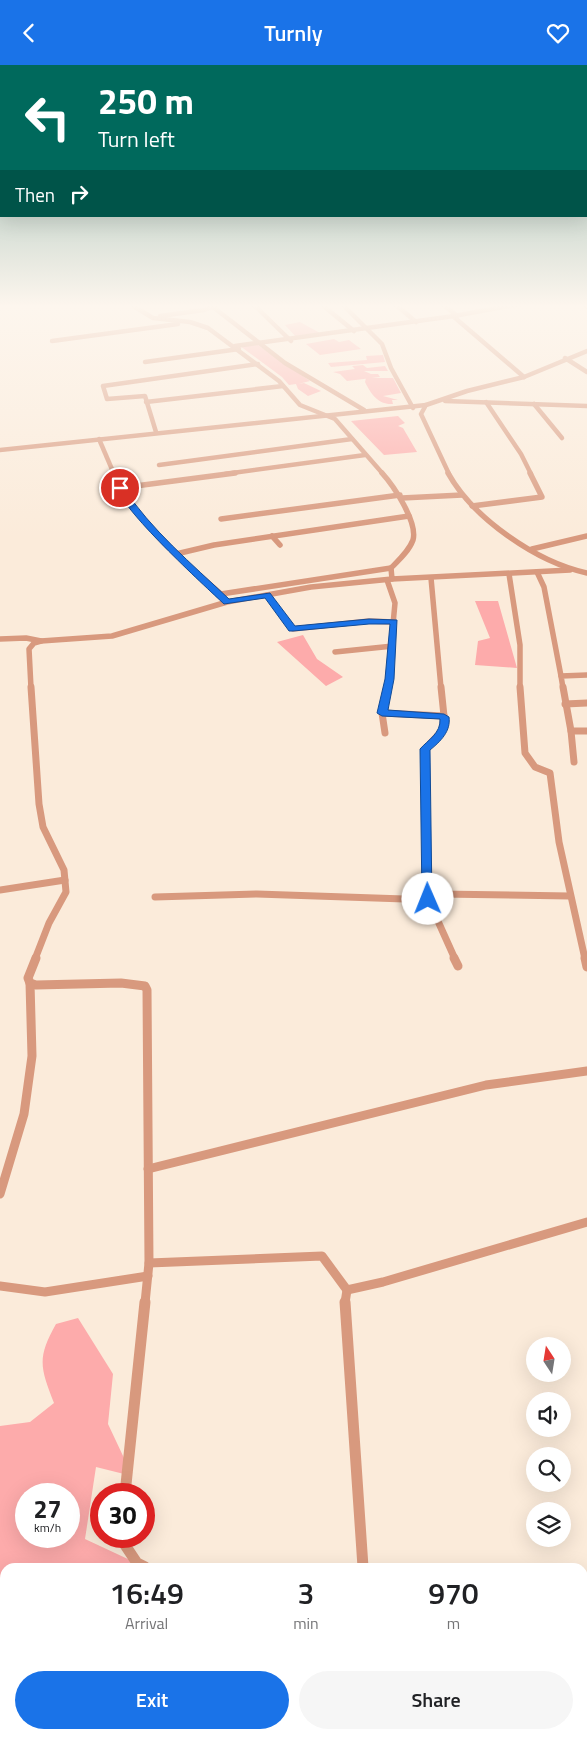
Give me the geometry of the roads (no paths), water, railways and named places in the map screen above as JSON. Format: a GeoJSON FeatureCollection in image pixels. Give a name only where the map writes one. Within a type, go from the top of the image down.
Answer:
{"type":"FeatureCollection","features":[{"type":"Feature","properties":{"kind":"street"},"geometry":{"type":"LineString","coordinates":[[135,382],[102,387],[107,399],[144,395],[156,432]]}},
{"type":"Feature","properties":{"kind":"street"},"geometry":{"type":"LineString","coordinates":[[279,382],[300,405],[336,419],[401,497],[408,516],[414,539],[391,568],[390,580],[394,603],[394,622],[389,679],[382,713],[385,733]]}},
{"type":"Feature","properties":{"kind":"street"},"geometry":{"type":"LineString","coordinates":[[317,382],[365,411]]}},
{"type":"Feature","properties":{"kind":"street"},"geometry":{"type":"LineString","coordinates":[[398,382],[410,406],[421,414],[442,465],[462,495],[472,506],[502,531],[553,562],[570,570]]}},
{"type":"Feature","properties":{"kind":"street"},"geometry":{"type":"LineString","coordinates":[[0,450],[156,432],[426,405],[506,382]]}},
{"type":"Feature","properties":{"kind":"street"},"geometry":{"type":"LineString","coordinates":[[146,402],[284,386]]}},
{"type":"Feature","properties":{"kind":"street"},"geometry":{"type":"LineString","coordinates":[[441,401],[587,406]]}},
{"type":"Feature","properties":{"kind":"street"},"geometry":{"type":"LineString","coordinates":[[472,506],[542,497],[521,454],[486,402]]}},
{"type":"Feature","properties":{"kind":"street"},"geometry":{"type":"LineString","coordinates":[[534,403],[562,439]]}},
{"type":"Feature","properties":{"kind":"street"},"geometry":{"type":"LineString","coordinates":[[299,417],[300,405]]}},
{"type":"Feature","properties":{"kind":"street"},"geometry":{"type":"LineString","coordinates":[[421,414],[426,405]]}},
{"type":"Feature","properties":{"kind":"street"},"geometry":{"type":"LineString","coordinates":[[336,419],[339,414]]}},
{"type":"Feature","properties":{"kind":"street"},"geometry":{"type":"LineString","coordinates":[[99,439],[120,488],[129,502],[176,554],[227,602]]}},
{"type":"Feature","properties":{"kind":"street"},"geometry":{"type":"LineString","coordinates":[[158,465],[352,439]]}},
{"type":"Feature","properties":{"kind":"street"},"geometry":{"type":"LineString","coordinates":[[120,488],[219,477],[365,455]]}},
{"type":"Feature","properties":{"kind":"street"},"geometry":{"type":"LineString","coordinates":[[221,519],[401,497],[462,495]]}},
{"type":"Feature","properties":{"kind":"street"},"geometry":{"type":"LineString","coordinates":[[176,554],[214,545],[408,516]]}},
{"type":"Feature","properties":{"kind":"street"},"geometry":{"type":"LineString","coordinates":[[272,536],[280,545]]}},
{"type":"Feature","properties":{"kind":"street"},"geometry":{"type":"LineString","coordinates":[[532,549],[587,536]]}},
{"type":"Feature","properties":{"kind":"street"},"geometry":{"type":"LineString","coordinates":[[546,571],[553,565],[553,562]]}},
{"type":"Feature","properties":{"kind":"street"},"geometry":{"type":"LineString","coordinates":[[221,595],[391,568]]}},
{"type":"Feature","properties":{"kind":"street"},"geometry":{"type":"LineString","coordinates":[[0,639],[41,641],[91,639],[123,634],[227,602],[311,587],[390,580],[546,571],[570,570],[587,573]]}},
{"type":"Feature","properties":{"kind":"street"},"geometry":{"type":"LineString","coordinates":[[537,572],[544,587],[571,731],[574,763]]}},
{"type":"Feature","properties":{"kind":"street"},"geometry":{"type":"LineString","coordinates":[[509,574],[520,645],[520,699],[525,753],[535,767],[550,773],[559,842],[587,967]]}},
{"type":"Feature","properties":{"kind":"street"},"geometry":{"type":"LineString","coordinates":[[431,578],[445,724],[438,738],[425,749],[428,899],[458,966]]}},
{"type":"Feature","properties":{"kind":"street"},"geometry":{"type":"LineString","coordinates":[[267,595],[293,629],[369,621],[394,622]]}},
{"type":"Feature","properties":{"kind":"street"},"geometry":{"type":"LineString","coordinates":[[0,1194],[24,1114],[32,1056],[30,983],[28,978],[49,923],[66,892],[65,880],[58,855],[43,827],[39,804],[28,656],[30,646],[26,639]]}},
{"type":"Feature","properties":{"kind":"street"},"geometry":{"type":"LineString","coordinates":[[30,646],[41,641]]}},
{"type":"Feature","properties":{"kind":"street"},"geometry":{"type":"LineString","coordinates":[[335,652],[393,646]]}},
{"type":"Feature","properties":{"kind":"street"},"geometry":{"type":"LineString","coordinates":[[561,676],[587,675]]}},
{"type":"Feature","properties":{"kind":"street"},"geometry":{"type":"LineString","coordinates":[[565,704],[587,703]]}},
{"type":"Feature","properties":{"kind":"street"},"geometry":{"type":"LineString","coordinates":[[382,713],[444,717]]}},
{"type":"Feature","properties":{"kind":"street"},"geometry":{"type":"LineString","coordinates":[[571,731],[587,731]]}},
{"type":"Feature","properties":{"kind":"street"},"geometry":{"type":"LineString","coordinates":[[0,890],[65,880]]}},
{"type":"Feature","properties":{"kind":"street"},"geometry":{"type":"LineString","coordinates":[[155,897],[257,894],[428,899],[434,899],[439,894],[570,896]]}},
{"type":"Feature","properties":{"kind":"street"},"geometry":{"type":"LineString","coordinates":[[30,983],[36,985],[121,983],[145,986],[147,990],[149,1263],[134,1425],[126,1483]]}},
{"type":"Feature","properties":{"kind":"street"},"geometry":{"type":"LineString","coordinates":[[148,1169],[486,1085],[587,1071]]}},
{"type":"Feature","properties":{"kind":"street"},"geometry":{"type":"LineString","coordinates":[[347,1290],[383,1282],[587,1222]]}},
{"type":"Feature","properties":{"kind":"street"},"geometry":{"type":"LineString","coordinates":[[149,1263],[322,1255],[347,1290]]}},
{"type":"Feature","properties":{"kind":"street"},"geometry":{"type":"LineString","coordinates":[[0,1286],[28,1292],[45,1292],[148,1276]]}},
{"type":"Feature","properties":{"kind":"street"},"geometry":{"type":"LineString","coordinates":[[347,1290],[344,1301],[363,1563]]}},
{"type":"Feature","properties":{"kind":"street"},"geometry":{"type":"LineString","coordinates":[[127,1548],[137,1563]]}}]}
